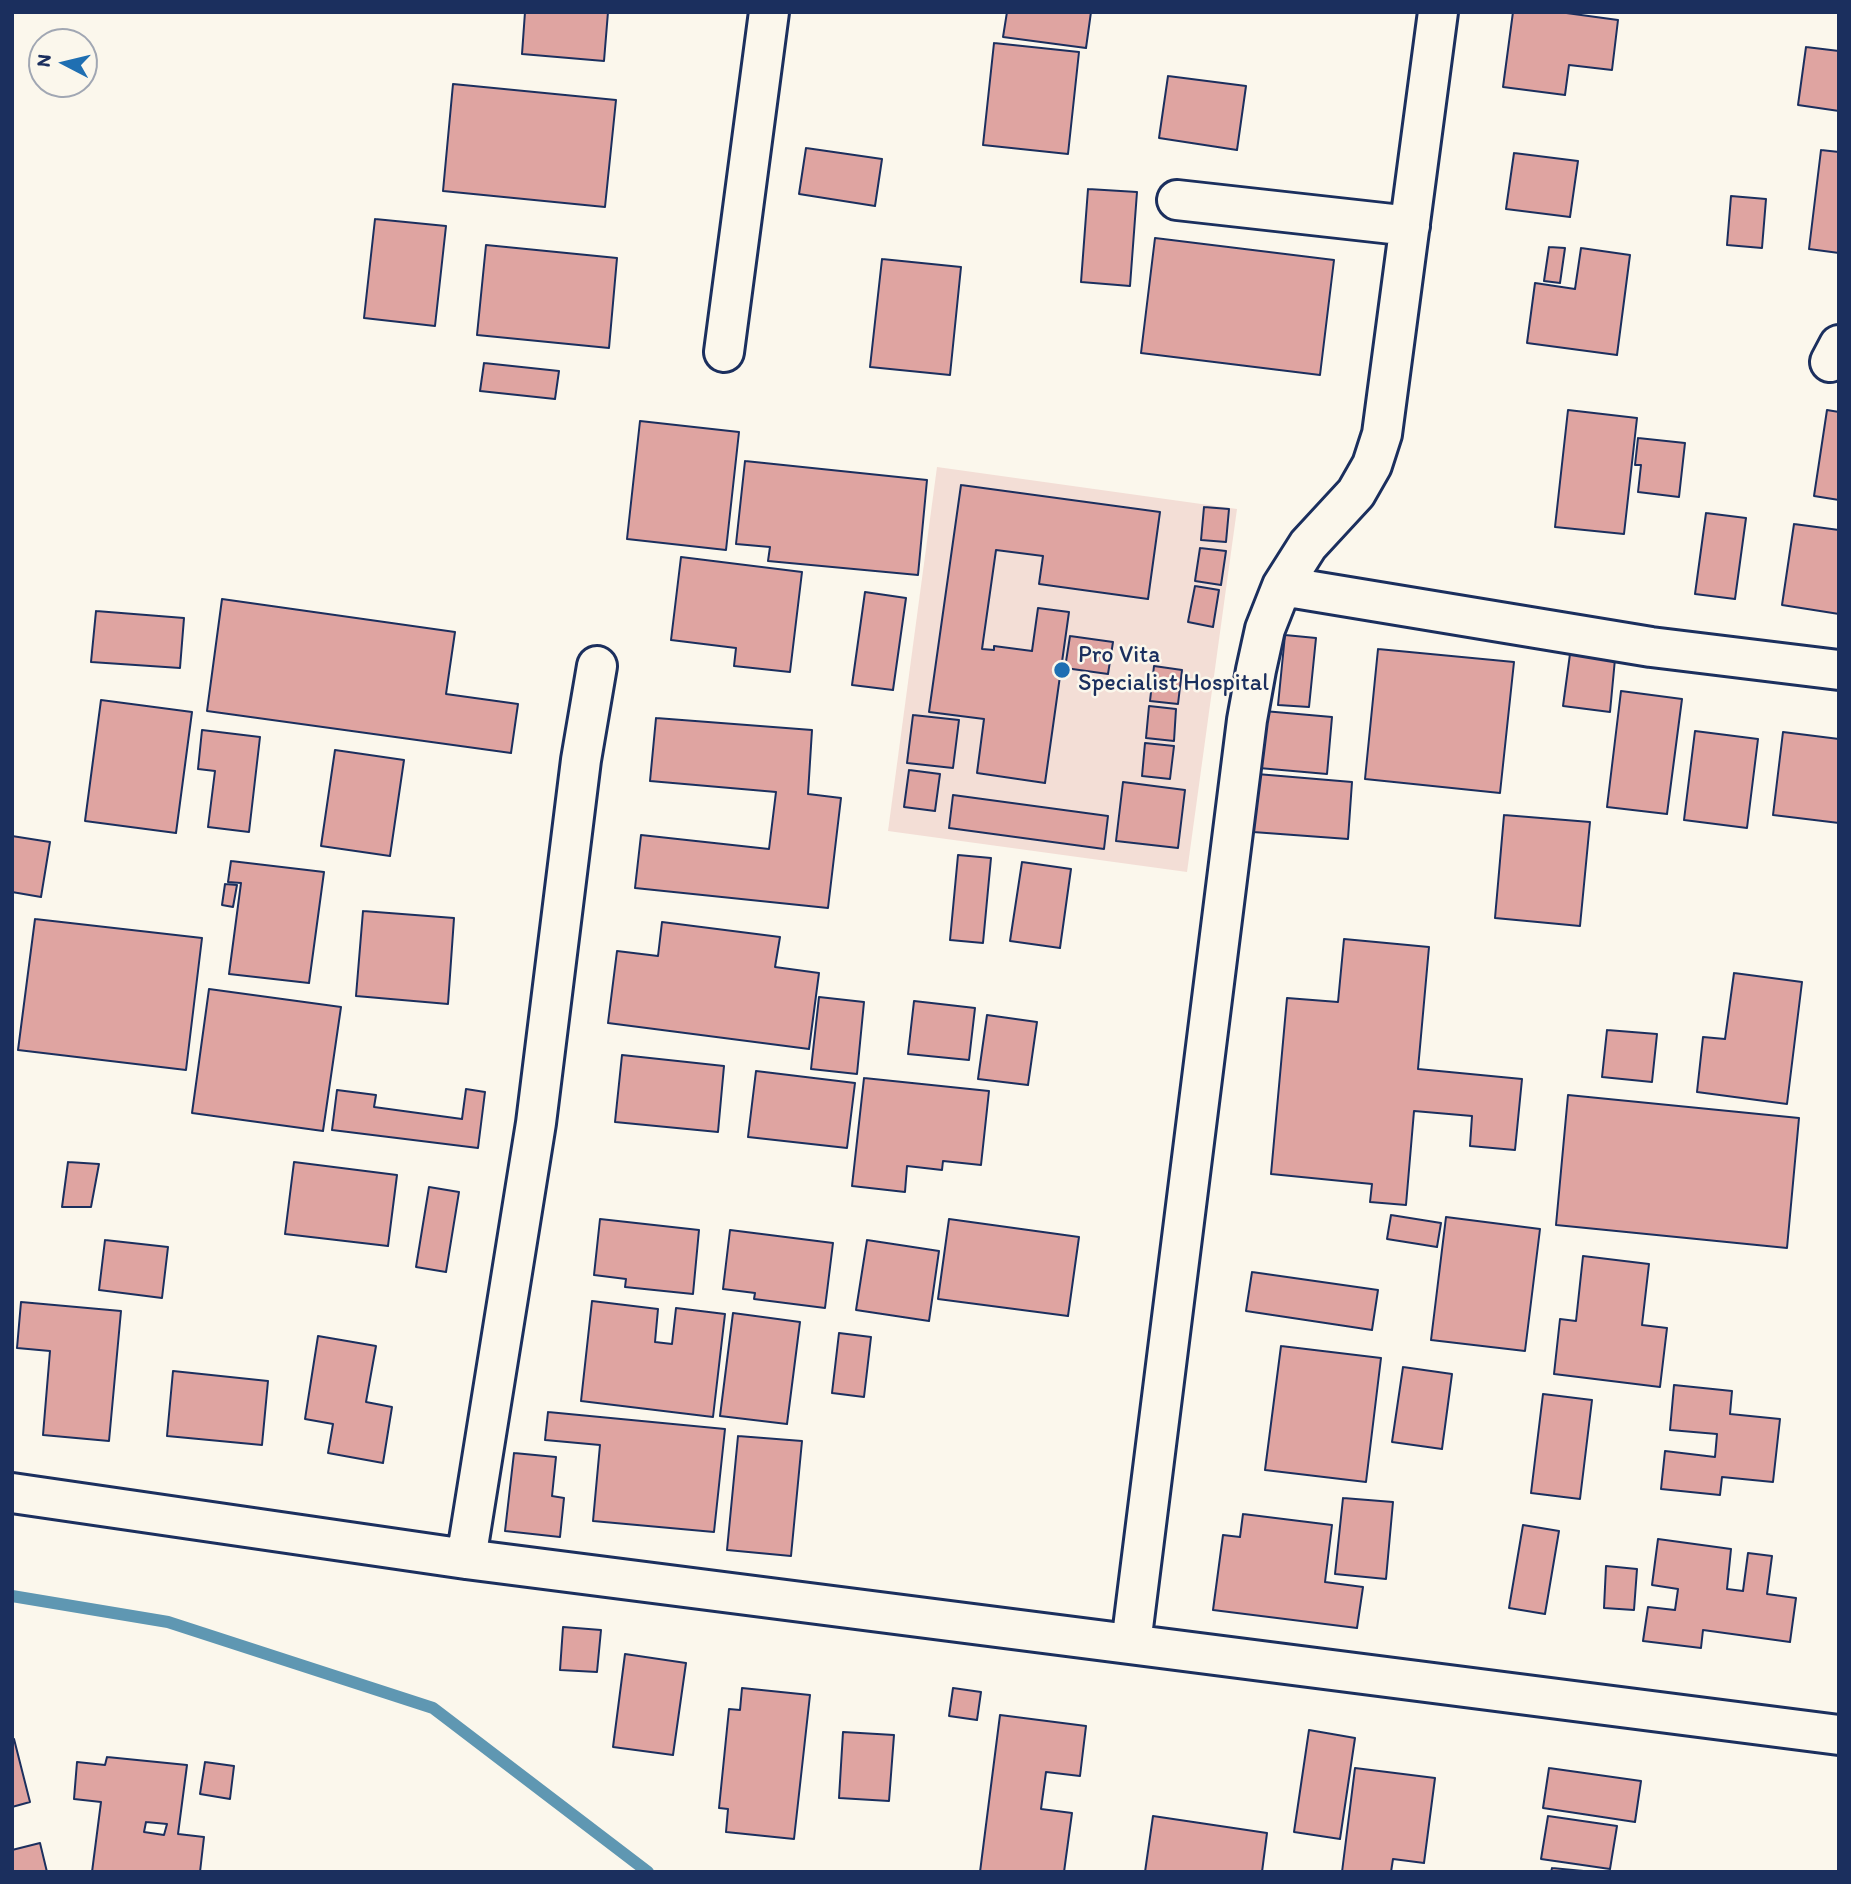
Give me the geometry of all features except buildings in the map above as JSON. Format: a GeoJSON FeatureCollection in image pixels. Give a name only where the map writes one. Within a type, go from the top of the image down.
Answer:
{"type":"FeatureCollection","features":[{"type":"Feature","properties":{"kind":"street"},"geometry":{"type":"LineString","coordinates":[[724,352],[769,12]]}},
{"type":"Feature","properties":{"kind":"street"},"geometry":{"type":"LineString","coordinates":[[1130,1643],[1247,720],[1265,629],[1282,586],[1308,545],[1356,493],[1372,465],[1382,434],[1438,12]]}},
{"type":"Feature","properties":{"kind":"street"},"geometry":{"type":"LineString","coordinates":[[1177,200],[1410,226]]}},
{"type":"Feature","properties":{"kind":"street"},"geometry":{"type":"LineString","coordinates":[[1282,586],[1651,647],[1839,670]]}},
{"type":"Feature","properties":{"kind":"street"},"geometry":{"type":"LineString","coordinates":[[466,1559],[536,1123],[581,760],[597,666]]}},
{"type":"Feature","properties":{"kind":"street"},"geometry":{"type":"LineString","coordinates":[[12,1493],[466,1559],[1839,1735]]}},
{"type":"Feature","properties":{"kind":"shaded area","name":"Pro Vita Specialist Hospital"},"geometry":{"type":"Polygon","coordinates":[[[937,467],[1237,509],[1187,872],[888,831],[937,467]]]}},
{"type":"Feature","properties":{"kind":"waterway"},"geometry":{"type":"LineString","coordinates":[[12,1596],[168,1622],[433,1708],[648,1872]]}},
{"type":"Feature","properties":{"kind":"place","name":"Pro Vita Specialist Hospital"},"geometry":{"type":"Point","coordinates":[1062,670]}}]}
